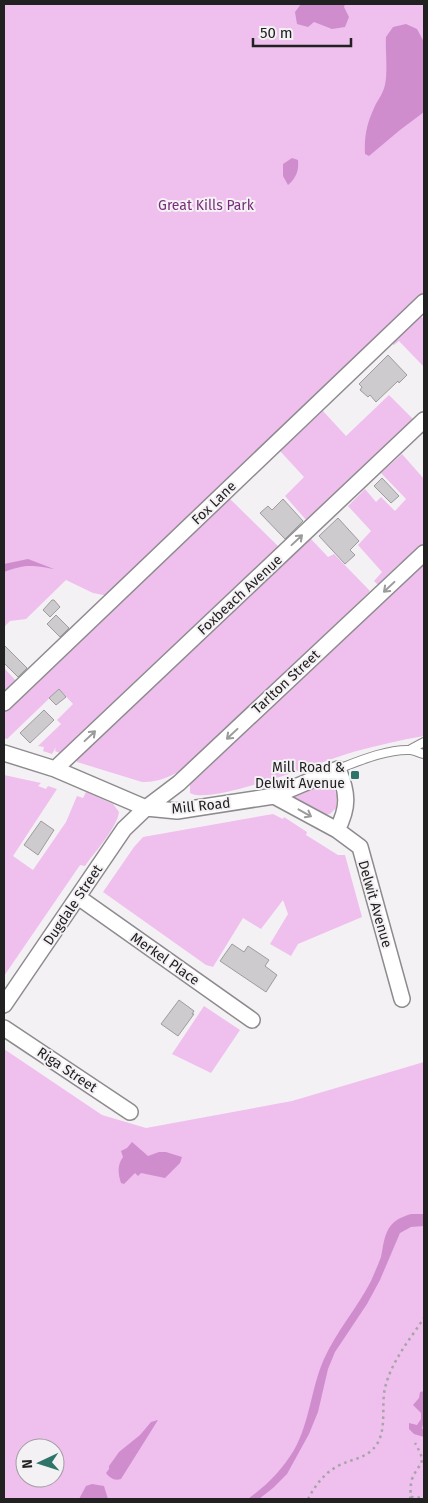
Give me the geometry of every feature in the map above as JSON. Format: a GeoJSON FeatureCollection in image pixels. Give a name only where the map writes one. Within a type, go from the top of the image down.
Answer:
{"type":"FeatureCollection","features":[{"type":"Feature","properties":{"kind":"street","name":"Fox Lane"},"geometry":{"type":"LineString","coordinates":[[4,703],[423,307]]}},
{"type":"Feature","properties":{"kind":"street","name":"Foxbeach Avenue"},"geometry":{"type":"LineString","coordinates":[[55,769],[424,420]]}},
{"type":"Feature","properties":{"kind":"street","name":"Tarlton Street"},"geometry":{"type":"LineString","coordinates":[[146,808],[179,783],[424,553]]}},
{"type":"Feature","properties":{"kind":"street","name":"Mill Road"},"geometry":{"type":"LineString","coordinates":[[4,753],[55,769],[146,808],[177,811],[274,796],[338,769]]}},
{"type":"Feature","properties":{"kind":"street"},"geometry":{"type":"LineString","coordinates":[[337,830],[344,818],[346,804],[345,786],[338,769]]}},
{"type":"Feature","properties":{"kind":"street","name":"Delwit Avenue"},"geometry":{"type":"LineString","coordinates":[[274,796],[337,830],[360,847],[402,999]]}},
{"type":"Feature","properties":{"kind":"street","name":"Dugdale Street"},"geometry":{"type":"LineString","coordinates":[[4,1006],[124,829],[146,808]]}},
{"type":"Feature","properties":{"kind":"street","name":"Merkel Place"},"geometry":{"type":"LineString","coordinates":[[78,898],[252,1020]]}},
{"type":"Feature","properties":{"kind":"street","name":"Riga Street"},"geometry":{"type":"LineString","coordinates":[[4,1028],[130,1112]]}},
{"type":"Feature","properties":{"kind":"lane"},"geometry":{"type":"LineString","coordinates":[[338,769],[370,758],[411,749],[424,742]]}},
{"type":"Feature","properties":{"kind":"lane"},"geometry":{"type":"LineString","coordinates":[[411,749],[424,754]]}},
{"type":"Feature","properties":{"kind":"path"},"geometry":{"type":"LineString","coordinates":[[308,1499],[320,1480],[328,1473],[337,1466],[364,1456],[372,1451],[378,1442],[382,1429],[383,1399],[387,1381],[402,1351],[424,1318]]}},
{"type":"Feature","properties":{"kind":"path"},"geometry":{"type":"LineString","coordinates":[[415,1444],[422,1455],[423,1461],[422,1466],[411,1481],[411,1498],[424,1498]]}},
{"type":"Feature","properties":{"kind":"green space","name":"Great Kills Park"},"geometry":{"type":"Polygon","coordinates":[[[4,4],[424,4],[424,294],[108,596],[93,593],[66,580],[26,619],[10,621],[4,627],[4,4]]]}},
{"type":"Feature","properties":{"kind":"green space"},"geometry":{"type":"Polygon","coordinates":[[[420,316],[424,319],[424,367],[399,341],[394,345],[390,342],[420,316]]]}},
{"type":"Feature","properties":{"kind":"green space"},"geometry":{"type":"Polygon","coordinates":[[[389,395],[414,420],[307,521],[285,496],[304,477],[280,451],[323,411],[346,436],[389,395]]]}},
{"type":"Feature","properties":{"kind":"green space"},"geometry":{"type":"Polygon","coordinates":[[[402,454],[424,479],[424,548],[404,567],[399,564],[378,585],[374,581],[382,572],[358,545],[371,531],[348,506],[365,489],[376,502],[381,497],[395,511],[406,499],[381,473],[402,454]]]}},
{"type":"Feature","properties":{"kind":"green space"},"geometry":{"type":"Polygon","coordinates":[[[229,498],[279,547],[266,558],[267,560],[62,754],[55,751],[56,747],[52,754],[43,751],[44,747],[38,746],[61,724],[57,720],[73,704],[59,689],[7,739],[4,738],[4,709],[35,685],[57,660],[73,648],[82,635],[229,498]]]}},
{"type":"Feature","properties":{"kind":"green space"},"geometry":{"type":"Polygon","coordinates":[[[311,539],[328,557],[334,554],[370,591],[357,604],[360,608],[197,760],[178,772],[157,781],[142,782],[77,762],[76,758],[119,718],[121,719],[231,610],[311,539]]]}},
{"type":"Feature","properties":{"kind":"green space"},"geometry":{"type":"Polygon","coordinates":[[[424,564],[424,736],[353,752],[243,788],[202,795],[190,793],[190,784],[424,564]]]}},
{"type":"Feature","properties":{"kind":"green space"},"geometry":{"type":"Polygon","coordinates":[[[4,668],[18,683],[4,697],[4,668]]]}},
{"type":"Feature","properties":{"kind":"green space"},"geometry":{"type":"Polygon","coordinates":[[[4,775],[41,783],[38,786],[46,789],[48,786],[57,789],[13,856],[33,870],[66,822],[77,796],[83,798],[86,792],[113,804],[119,812],[105,840],[85,866],[80,865],[4,976],[4,775]]]}},
{"type":"Feature","properties":{"kind":"green space"},"geometry":{"type":"Polygon","coordinates":[[[330,784],[333,786],[337,796],[336,808],[330,814],[325,815],[291,800],[292,791],[330,784]]]}},
{"type":"Feature","properties":{"kind":"green space"},"geometry":{"type":"Polygon","coordinates":[[[273,814],[283,819],[284,817],[307,832],[306,835],[338,855],[345,855],[362,917],[298,944],[291,956],[270,944],[288,914],[283,900],[261,929],[243,918],[213,967],[206,965],[103,892],[143,837],[273,814]]]}},
{"type":"Feature","properties":{"kind":"green space"},"geometry":{"type":"Polygon","coordinates":[[[204,1006],[240,1030],[211,1073],[172,1054],[204,1006]]]}},
{"type":"Feature","properties":{"kind":"green space"},"geometry":{"type":"Polygon","coordinates":[[[4,1049],[102,1115],[146,1128],[292,1101],[424,1062],[424,1499],[4,1499],[4,1049]]]}},
{"type":"Feature","properties":{"kind":"shaded area"},"geometry":{"type":"Polygon","coordinates":[[[301,4],[345,4],[344,7],[349,17],[345,27],[332,29],[314,22],[308,27],[297,24],[295,12],[301,4]]]}},
{"type":"Feature","properties":{"kind":"shaded area"},"geometry":{"type":"Polygon","coordinates":[[[406,24],[417,29],[424,42],[424,112],[369,156],[365,154],[368,125],[385,86],[386,37],[393,27],[406,24]]]}},
{"type":"Feature","properties":{"kind":"shaded area"},"geometry":{"type":"Polygon","coordinates":[[[292,158],[298,160],[298,168],[295,177],[288,185],[283,176],[283,164],[292,158]]]}},
{"type":"Feature","properties":{"kind":"shaded area"},"geometry":{"type":"Polygon","coordinates":[[[28,559],[54,569],[29,566],[4,572],[4,564],[28,559]]]}},
{"type":"Feature","properties":{"kind":"shaded area"},"geometry":{"type":"Polygon","coordinates":[[[132,1142],[148,1156],[159,1152],[166,1152],[182,1157],[180,1163],[165,1178],[141,1173],[138,1176],[135,1173],[124,1184],[121,1183],[119,1170],[123,1157],[121,1151],[132,1142]]]}},
{"type":"Feature","properties":{"kind":"shaded area"},"geometry":{"type":"Polygon","coordinates":[[[411,1214],[424,1214],[424,1226],[411,1227],[400,1233],[380,1280],[367,1304],[335,1352],[328,1369],[318,1412],[309,1434],[287,1474],[259,1499],[248,1499],[274,1477],[294,1450],[304,1428],[324,1359],[334,1339],[371,1281],[381,1257],[387,1231],[396,1220],[411,1214]]]}},
{"type":"Feature","properties":{"kind":"shaded area"},"geometry":{"type":"Polygon","coordinates":[[[424,1391],[424,1422],[422,1428],[424,1437],[414,1434],[409,1429],[409,1423],[417,1425],[421,1419],[421,1413],[413,1405],[419,1398],[420,1392],[424,1391]]]}},
{"type":"Feature","properties":{"kind":"shaded area"},"geometry":{"type":"Polygon","coordinates":[[[158,1420],[121,1479],[114,1479],[109,1476],[106,1473],[119,1452],[140,1435],[151,1422],[158,1420]]]}},
{"type":"Feature","properties":{"kind":"shaded area"},"geometry":{"type":"Polygon","coordinates":[[[92,1484],[104,1486],[108,1499],[79,1499],[86,1486],[92,1484]]]}},
{"type":"Feature","properties":{"kind":"building"},"geometry":{"type":"Polygon","coordinates":[[[388,355],[407,375],[376,402],[370,395],[368,397],[360,390],[362,387],[359,384],[388,355]]]}},
{"type":"Feature","properties":{"kind":"building"},"geometry":{"type":"Polygon","coordinates":[[[382,478],[399,496],[391,503],[374,486],[382,478]]]}},
{"type":"Feature","properties":{"kind":"building"},"geometry":{"type":"Polygon","coordinates":[[[283,499],[303,521],[285,539],[260,513],[268,506],[272,510],[283,499]]]}},
{"type":"Feature","properties":{"kind":"building"},"geometry":{"type":"Polygon","coordinates":[[[338,518],[359,541],[350,550],[355,555],[345,564],[319,536],[338,518]]]}},
{"type":"Feature","properties":{"kind":"building"},"geometry":{"type":"Polygon","coordinates":[[[52,600],[60,607],[50,617],[43,610],[52,600]]]}},
{"type":"Feature","properties":{"kind":"building"},"geometry":{"type":"Polygon","coordinates":[[[56,615],[69,628],[60,637],[47,624],[56,615]]]}},
{"type":"Feature","properties":{"kind":"building"},"geometry":{"type":"Polygon","coordinates":[[[4,645],[27,668],[18,677],[4,663],[4,645]]]}},
{"type":"Feature","properties":{"kind":"building"},"geometry":{"type":"Polygon","coordinates":[[[59,689],[66,697],[56,705],[49,698],[59,689]]]}},
{"type":"Feature","properties":{"kind":"building"},"geometry":{"type":"Polygon","coordinates":[[[44,710],[54,720],[30,743],[20,733],[44,710]]]}},
{"type":"Feature","properties":{"kind":"building"},"geometry":{"type":"Polygon","coordinates":[[[41,821],[54,830],[38,855],[24,845],[41,821]]]}},
{"type":"Feature","properties":{"kind":"building"},"geometry":{"type":"Polygon","coordinates":[[[232,944],[244,952],[248,946],[269,960],[265,966],[277,975],[266,992],[220,961],[232,944]]]}},
{"type":"Feature","properties":{"kind":"building"},"geometry":{"type":"Polygon","coordinates":[[[179,1000],[194,1011],[192,1014],[194,1014],[178,1036],[161,1024],[179,1000]]]}},
{"type":"Feature","properties":{"kind":"place","name":"Mill Road & Delwit Avenue"},"geometry":{"type":"Point","coordinates":[355,775]}}]}
